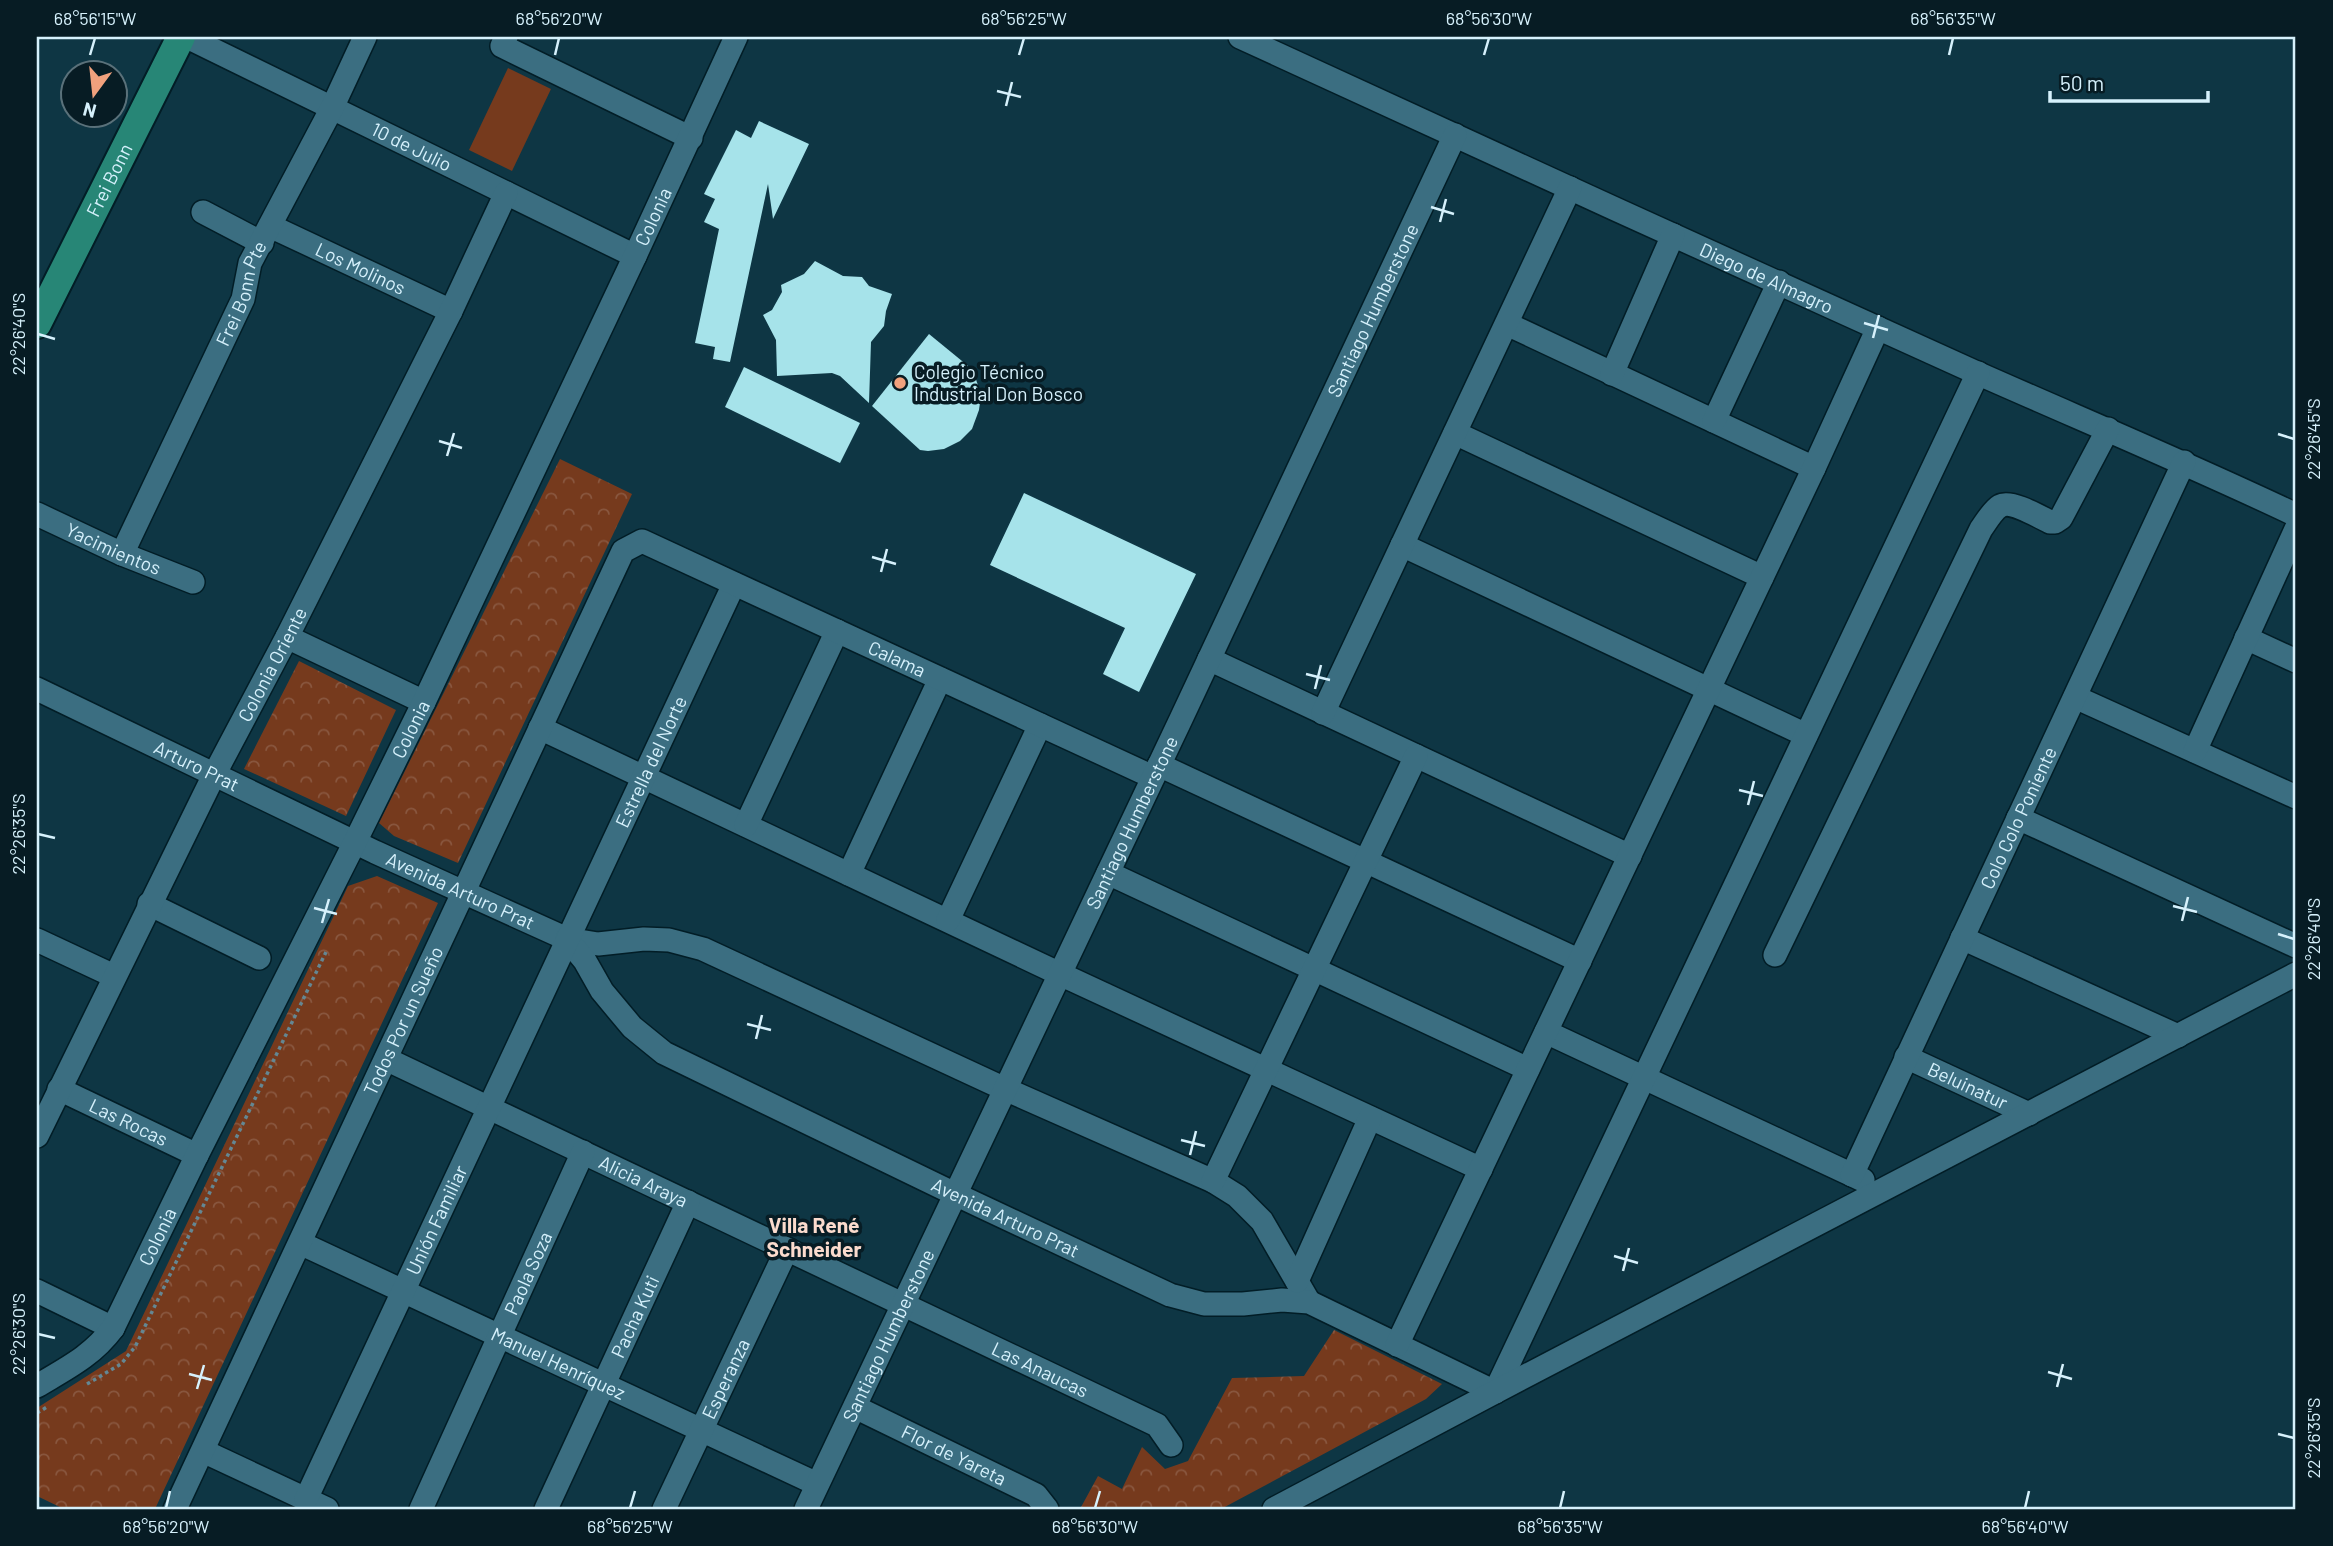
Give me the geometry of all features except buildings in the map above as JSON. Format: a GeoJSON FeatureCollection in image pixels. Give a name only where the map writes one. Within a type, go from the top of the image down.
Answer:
{"type":"FeatureCollection","features":[{"type":"Feature","properties":{"kind":"main road","name":"Frei Bonn"},"geometry":{"type":"LineString","coordinates":[[37,324],[181,37]]}},
{"type":"Feature","properties":{"kind":"street","name":"10 de Julio"},"geometry":{"type":"LineString","coordinates":[[187,37],[635,256]]}},
{"type":"Feature","properties":{"kind":"street","name":"Frei Bonn Pte"},"geometry":{"type":"LineString","coordinates":[[122,554],[243,299],[250,263],[365,37]]}},
{"type":"Feature","properties":{"kind":"street","name":"Colonia"},"geometry":{"type":"LineString","coordinates":[[37,1386],[89,1355],[113,1328],[424,702],[691,138],[736,37]]}},
{"type":"Feature","properties":{"kind":"street","name":"Diego de Almagro"},"geometry":{"type":"LineString","coordinates":[[1240,37],[1673,236],[2184,462],[2296,515]]}},
{"type":"Feature","properties":{"kind":"street"},"geometry":{"type":"LineString","coordinates":[[504,41],[691,138]]}},
{"type":"Feature","properties":{"kind":"street","name":"Santiago Humberstone"},"geometry":{"type":"LineString","coordinates":[[806,1509],[1455,135]]}},
{"type":"Feature","properties":{"kind":"street"},"geometry":{"type":"LineString","coordinates":[[1323,713],[1570,188]]}},
{"type":"Feature","properties":{"kind":"street","name":"Colonia Oriente"},"geometry":{"type":"LineString","coordinates":[[37,1136],[149,904],[451,311],[506,193]]}},
{"type":"Feature","properties":{"kind":"street","name":"Los Molinos"},"geometry":{"type":"LineString","coordinates":[[203,212],[451,311]]}},
{"type":"Feature","properties":{"kind":"street"},"geometry":{"type":"LineString","coordinates":[[1612,374],[1673,236]]}},
{"type":"Feature","properties":{"kind":"street"},"geometry":{"type":"LineString","coordinates":[[1714,421],[1780,282]]}},
{"type":"Feature","properties":{"kind":"street"},"geometry":{"type":"LineString","coordinates":[[1507,324],[1814,468]]}},
{"type":"Feature","properties":{"kind":"street"},"geometry":{"type":"LineString","coordinates":[[1397,1345],[1878,328]]}},
{"type":"Feature","properties":{"kind":"street"},"geometry":{"type":"LineString","coordinates":[[1495,1392],[1978,373]]}},
{"type":"Feature","properties":{"kind":"street"},"geometry":{"type":"LineString","coordinates":[[1775,955],[1981,528],[2000,506],[2007,505],[2050,522],[2061,518],[2108,429]]}},
{"type":"Feature","properties":{"kind":"street"},"geometry":{"type":"LineString","coordinates":[[1455,433],[1762,578]]}},
{"type":"Feature","properties":{"kind":"street","name":"Colo Colo Poniente"},"geometry":{"type":"LineString","coordinates":[[1852,1175],[2184,462]]}},
{"type":"Feature","properties":{"kind":"street","name":"Yacimientos"},"geometry":{"type":"LineString","coordinates":[[37,514],[122,554],[192,582]]}},
{"type":"Feature","properties":{"kind":"street"},"geometry":{"type":"LineString","coordinates":[[2195,751],[2296,529]]}},
{"type":"Feature","properties":{"kind":"street","name":"Calama"},"geometry":{"type":"LineString","coordinates":[[642,541],[1040,725],[1156,771],[1365,861],[1580,961]]}},
{"type":"Feature","properties":{"kind":"street","name":"Todos Por un Sueño"},"geometry":{"type":"LineString","coordinates":[[176,1509],[623,551],[642,541]]}},
{"type":"Feature","properties":{"kind":"street"},"geometry":{"type":"LineString","coordinates":[[1402,545],[1806,735]]}},
{"type":"Feature","properties":{"kind":"street","name":"Estrella del Norte"},"geometry":{"type":"LineString","coordinates":[[567,939],[734,584]]}},
{"type":"Feature","properties":{"kind":"street"},"geometry":{"type":"LineString","coordinates":[[746,825],[837,631]]}},
{"type":"Feature","properties":{"kind":"street"},"geometry":{"type":"LineString","coordinates":[[287,637],[424,702]]}},
{"type":"Feature","properties":{"kind":"street"},"geometry":{"type":"LineString","coordinates":[[2246,638],[2296,661]]}},
{"type":"Feature","properties":{"kind":"street"},"geometry":{"type":"LineString","coordinates":[[1209,659],[1630,856]]}},
{"type":"Feature","properties":{"kind":"street"},"geometry":{"type":"LineString","coordinates":[[849,874],[940,679]]}},
{"type":"Feature","properties":{"kind":"street","name":"Arturo Prat"},"geometry":{"type":"LineString","coordinates":[[37,689],[355,842]]}},
{"type":"Feature","properties":{"kind":"street"},"geometry":{"type":"LineString","coordinates":[[2075,697],[2296,797]]}},
{"type":"Feature","properties":{"kind":"street"},"geometry":{"type":"LineString","coordinates":[[948,920],[1040,725]]}},
{"type":"Feature","properties":{"kind":"street"},"geometry":{"type":"LineString","coordinates":[[540,728],[1481,1169]]}},
{"type":"Feature","properties":{"kind":"street"},"geometry":{"type":"LineString","coordinates":[[1213,1181],[1416,756]]}},
{"type":"Feature","properties":{"kind":"street"},"geometry":{"type":"LineString","coordinates":[[2018,818],[2296,946]]}},
{"type":"Feature","properties":{"kind":"street","name":"Avenida Arturo Prat"},"geometry":{"type":"LineString","coordinates":[[355,842],[567,939],[598,944],[644,939],[669,940],[703,949],[1005,1089],[1213,1181],[1237,1196],[1262,1221],[1309,1301]]}},
{"type":"Feature","properties":{"kind":"street"},"geometry":{"type":"LineString","coordinates":[[1108,873],[1528,1069]]}},
{"type":"Feature","properties":{"kind":"street"},"geometry":{"type":"LineString","coordinates":[[149,904],[259,958]]}},
{"type":"Feature","properties":{"kind":"street"},"geometry":{"type":"LineString","coordinates":[[1962,938],[2178,1036]]}},
{"type":"Feature","properties":{"kind":"street","name":"Avenida Arturo Prat"},"geometry":{"type":"LineString","coordinates":[[567,939],[585,961],[602,991],[632,1027],[664,1053],[1170,1295],[1204,1304],[1309,1301],[1495,1392]]}},
{"type":"Feature","properties":{"kind":"street","name":"Unión Familiar"},"geometry":{"type":"LineString","coordinates":[[306,1499],[567,939]]}},
{"type":"Feature","properties":{"kind":"street"},"geometry":{"type":"LineString","coordinates":[[37,940],[114,976]]}},
{"type":"Feature","properties":{"kind":"street"},"geometry":{"type":"LineString","coordinates":[[1274,1509],[2296,974]]}},
{"type":"Feature","properties":{"kind":"street"},"geometry":{"type":"LineString","coordinates":[[1546,1032],[1883,1190]]}},
{"type":"Feature","properties":{"kind":"street","name":"Beluinatur"},"geometry":{"type":"LineString","coordinates":[[1906,1058],[2029,1114]]}},
{"type":"Feature","properties":{"kind":"street","name":"Alicia Araya"},"geometry":{"type":"LineString","coordinates":[[386,1059],[903,1304]]}},
{"type":"Feature","properties":{"kind":"street","name":"Las Rocas"},"geometry":{"type":"LineString","coordinates":[[59,1089],[197,1155]]}},
{"type":"Feature","properties":{"kind":"street"},"geometry":{"type":"LineString","coordinates":[[1297,1281],[1370,1118]]}},
{"type":"Feature","properties":{"kind":"street","name":"Paola Soza"},"geometry":{"type":"LineString","coordinates":[[421,1509],[583,1153]]}},
{"type":"Feature","properties":{"kind":"street","name":"Pacha Kuti"},"geometry":{"type":"LineString","coordinates":[[546,1509],[688,1202]]}},
{"type":"Feature","properties":{"kind":"street","name":"Manuel Henríquez"},"geometry":{"type":"LineString","coordinates":[[300,1242],[817,1484]]}},
{"type":"Feature","properties":{"kind":"street","name":"Esperanza"},"geometry":{"type":"LineString","coordinates":[[664,1509],[787,1249]]}},
{"type":"Feature","properties":{"kind":"street"},"geometry":{"type":"LineString","coordinates":[[37,1291],[113,1328]]}},
{"type":"Feature","properties":{"kind":"street","name":"Las Anaucas"},"geometry":{"type":"LineString","coordinates":[[903,1304],[1157,1425],[1171,1445]]}},
{"type":"Feature","properties":{"kind":"street","name":"Flor de Yareta"},"geometry":{"type":"LineString","coordinates":[[855,1407],[1036,1494],[1047,1509]]}},
{"type":"Feature","properties":{"kind":"street"},"geometry":{"type":"LineString","coordinates":[[203,1451],[327,1509]]}},
{"type":"Feature","properties":{"kind":"green space"},"geometry":{"type":"Polygon","coordinates":[[[508,68],[551,89],[512,171],[469,150],[508,68]]]}},
{"type":"Feature","properties":{"kind":"green space"},"geometry":{"type":"Polygon","coordinates":[[[560,459],[632,494],[458,863],[394,836],[379,823],[560,459]]]}},
{"type":"Feature","properties":{"kind":"green space"},"geometry":{"type":"Polygon","coordinates":[[[299,661],[396,710],[346,816],[244,769],[299,661]]]}},
{"type":"Feature","properties":{"kind":"green space"},"geometry":{"type":"Polygon","coordinates":[[[377,876],[438,903],[155,1509],[64,1509],[37,1496],[37,1408],[126,1351],[348,886],[377,876]]]}},
{"type":"Feature","properties":{"kind":"green space"},"geometry":{"type":"Polygon","coordinates":[[[1334,1330],[1442,1384],[1426,1399],[1221,1509],[1080,1509],[1098,1476],[1122,1489],[1142,1447],[1165,1469],[1188,1461],[1232,1378],[1304,1376],[1334,1330]]]}},
{"type":"Feature","properties":{"kind":"place","name":"Colegio Técnico Industrial Don Bosco"},"geometry":{"type":"Point","coordinates":[900,383]}},
{"type":"Feature","properties":{"kind":"district","name":"Villa René Schneider"},"geometry":{"type":"Point","coordinates":[814,1238]}}]}
